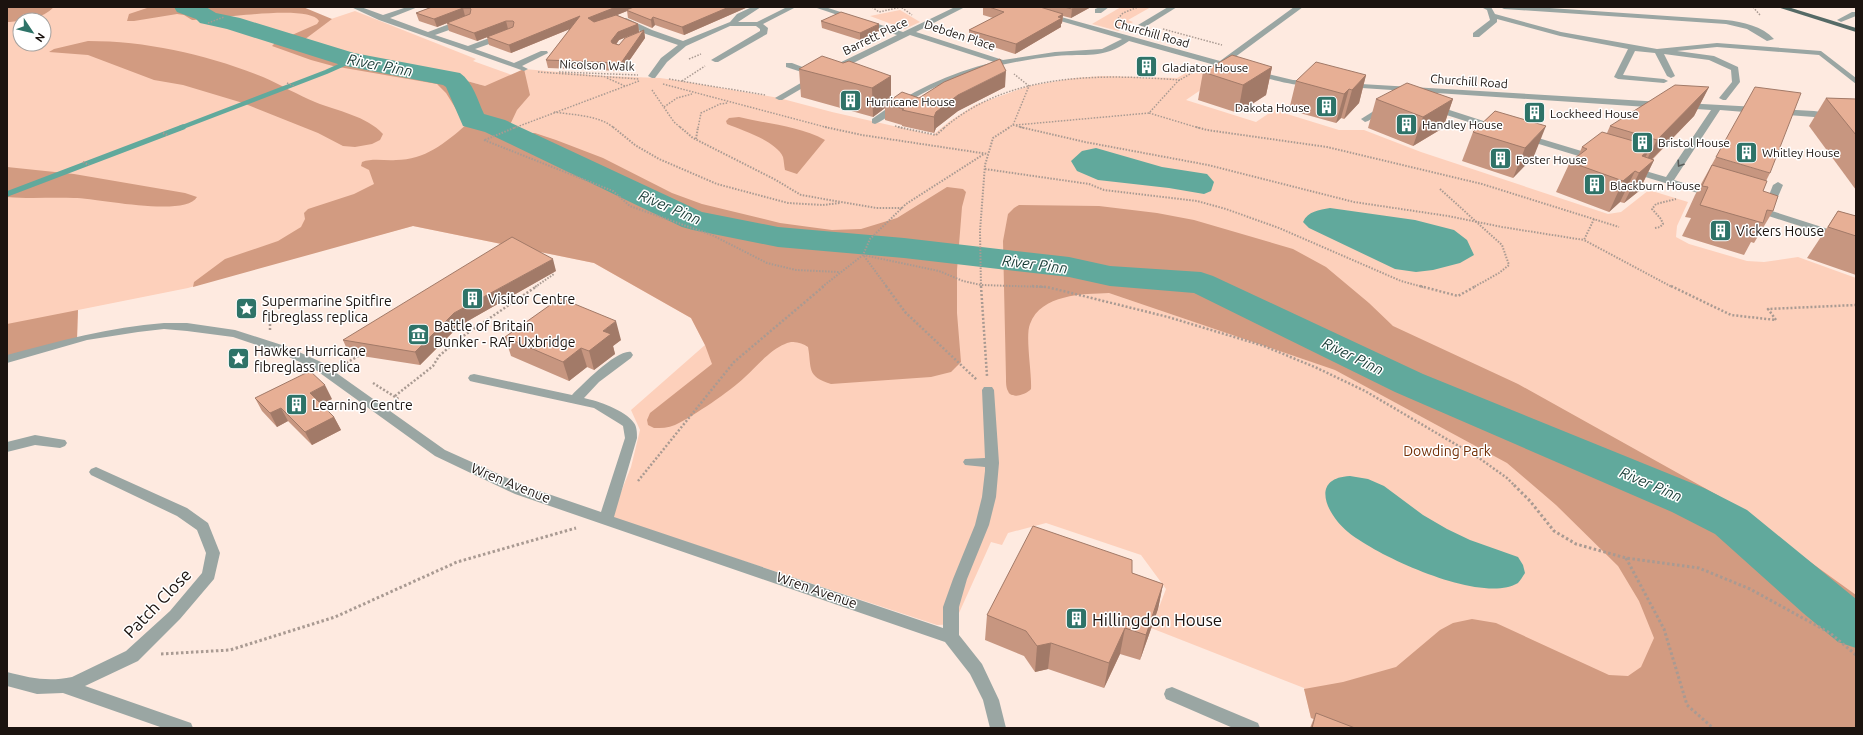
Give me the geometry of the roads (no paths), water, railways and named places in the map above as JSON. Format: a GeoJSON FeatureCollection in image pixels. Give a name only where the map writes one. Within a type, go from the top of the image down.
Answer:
{"type":"FeatureCollection","features":[{"type":"Feature","properties":{"kind":"main road"},"geometry":{"type":"LineString","coordinates":[[1781,7],[1856,30]]}},
{"type":"Feature","properties":{"kind":"main road"},"geometry":{"type":"LineString","coordinates":[[1800,7],[1856,24]]}},
{"type":"Feature","properties":{"kind":"street"},"geometry":{"type":"LineString","coordinates":[[382,18],[414,7]]}},
{"type":"Feature","properties":{"kind":"street"},"geometry":{"type":"LineString","coordinates":[[734,23],[740,16],[757,7]]}},
{"type":"Feature","properties":{"kind":"street"},"geometry":{"type":"LineString","coordinates":[[652,76],[664,60],[683,44],[734,23],[758,24],[792,7]]}},
{"type":"Feature","properties":{"kind":"street","name":"Debden Place"},"geometry":{"type":"LineString","coordinates":[[818,7],[1000,62]]}},
{"type":"Feature","properties":{"kind":"street","name":"Barrett Place"},"geometry":{"type":"LineString","coordinates":[[779,98],[906,33],[961,7]]}},
{"type":"Feature","properties":{"kind":"street","name":"Churchill Road"},"geometry":{"type":"LineString","coordinates":[[1017,7],[1220,65],[1293,82],[1322,84]]}},
{"type":"Feature","properties":{"kind":"street"},"geometry":{"type":"LineString","coordinates":[[1098,11],[1106,7]]}},
{"type":"Feature","properties":{"kind":"street"},"geometry":{"type":"LineString","coordinates":[[1144,25],[1173,7]]}},
{"type":"Feature","properties":{"kind":"street"},"geometry":{"type":"LineString","coordinates":[[1220,65],[1299,7]]}},
{"type":"Feature","properties":{"kind":"street"},"geometry":{"type":"LineString","coordinates":[[1476,35],[1494,20],[1490,9],[1485,7]]}},
{"type":"Feature","properties":{"kind":"street"},"geometry":{"type":"LineString","coordinates":[[1504,7],[1743,24],[1760,31],[1770,39]]}},
{"type":"Feature","properties":{"kind":"street"},"geometry":{"type":"LineString","coordinates":[[355,8],[524,69]]}},
{"type":"Feature","properties":{"kind":"street"},"geometry":{"type":"LineString","coordinates":[[629,14],[616,19],[683,44]]}},
{"type":"Feature","properties":{"kind":"street"},"geometry":{"type":"LineString","coordinates":[[1842,20],[1855,14]]}},
{"type":"Feature","properties":{"kind":"street"},"geometry":{"type":"LineString","coordinates":[[1492,15],[1560,34],[1633,48],[1711,58],[1736,69],[1736,82],[1722,98]]}},
{"type":"Feature","properties":{"kind":"street"},"geometry":{"type":"LineString","coordinates":[[428,35],[470,19]]}},
{"type":"Feature","properties":{"kind":"street"},"geometry":{"type":"LineString","coordinates":[[715,60],[764,32],[764,28],[758,24]]}},
{"type":"Feature","properties":{"kind":"street"},"geometry":{"type":"LineString","coordinates":[[468,49],[512,32]]}},
{"type":"Feature","properties":{"kind":"street"},"geometry":{"type":"LineString","coordinates":[[636,37],[649,32]]}},
{"type":"Feature","properties":{"kind":"street"},"geometry":{"type":"LineString","coordinates":[[875,121],[903,97],[946,79],[1000,62],[1057,54],[1105,52],[1126,39]]}},
{"type":"Feature","properties":{"kind":"street"},"geometry":{"type":"LineString","coordinates":[[1658,51],[1717,45],[1821,53],[1856,82]]}},
{"type":"Feature","properties":{"kind":"street"},"geometry":{"type":"LineString","coordinates":[[1633,48],[1618,77],[1664,81]]}},
{"type":"Feature","properties":{"kind":"street"},"geometry":{"type":"LineString","coordinates":[[1658,51],[1671,76]]}},
{"type":"Feature","properties":{"kind":"street"},"geometry":{"type":"LineString","coordinates":[[514,66],[544,53]]}},
{"type":"Feature","properties":{"kind":"street"},"geometry":{"type":"LineString","coordinates":[[789,65],[842,77]]}},
{"type":"Feature","properties":{"kind":"street","name":"Churchill Road"},"geometry":{"type":"LineString","coordinates":[[1337,84],[1814,114],[1856,120]]}},
{"type":"Feature","properties":{"kind":"street"},"geometry":{"type":"LineString","coordinates":[[1365,119],[1395,102]]}},
{"type":"Feature","properties":{"kind":"street"},"geometry":{"type":"LineString","coordinates":[[1424,105],[1505,130]]}},
{"type":"Feature","properties":{"kind":"street"},"geometry":{"type":"LineString","coordinates":[[1668,180],[1717,108]]}},
{"type":"Feature","properties":{"kind":"street"},"geometry":{"type":"LineString","coordinates":[[1520,135],[1581,151],[1601,160]]}},
{"type":"Feature","properties":{"kind":"street"},"geometry":{"type":"LineString","coordinates":[[1624,167],[1723,198]]}},
{"type":"Feature","properties":{"kind":"street"},"geometry":{"type":"LineString","coordinates":[[1767,212],[1778,185]]}},
{"type":"Feature","properties":{"kind":"street"},"geometry":{"type":"LineString","coordinates":[[1745,205],[1856,241]]}},
{"type":"Feature","properties":{"kind":"street","name":"Wren Avenue"},"geometry":{"type":"LineString","coordinates":[[7,358],[86,337],[138,328],[179,327],[235,334],[274,346],[317,365],[440,453],[520,490],[951,637]]}},
{"type":"Feature","properties":{"kind":"street"},"geometry":{"type":"LineString","coordinates":[[574,400],[595,379],[627,355]]}},
{"type":"Feature","properties":{"kind":"street"},"geometry":{"type":"LineString","coordinates":[[474,378],[598,406],[620,416],[629,425],[631,431],[630,442],[606,519]]}},
{"type":"Feature","properties":{"kind":"street"},"geometry":{"type":"LineString","coordinates":[[988,390],[992,463],[990,491],[982,525],[960,579],[951,607],[951,637],[976,669],[991,700],[998,728]]}},
{"type":"Feature","properties":{"kind":"street"},"geometry":{"type":"LineString","coordinates":[[7,447],[35,440],[60,443]]}},
{"type":"Feature","properties":{"kind":"street"},"geometry":{"type":"LineString","coordinates":[[970,462],[992,463]]}},
{"type":"Feature","properties":{"kind":"street","name":"Patch Close"},"geometry":{"type":"LineString","coordinates":[[63,686],[75,683],[132,656],[175,615],[209,575],[212,553],[203,527],[182,512],[96,472]]}},
{"type":"Feature","properties":{"kind":"street"},"geometry":{"type":"LineString","coordinates":[[7,679],[37,687],[63,686],[185,728]]}},
{"type":"Feature","properties":{"kind":"street"},"geometry":{"type":"LineString","coordinates":[[1172,694],[1252,728]]}},
{"type":"Feature","properties":{"kind":"water"},"geometry":{"type":"Polygon","coordinates":[[[1096,148],[1162,167],[1207,174],[1214,182],[1211,191],[1204,194],[1169,188],[1098,180],[1077,171],[1071,161],[1082,151],[1096,148]]]}},
{"type":"Feature","properties":{"kind":"water"},"geometry":{"type":"Polygon","coordinates":[[[1330,208],[1415,220],[1454,230],[1467,240],[1474,255],[1460,263],[1433,270],[1416,272],[1395,269],[1309,228],[1303,222],[1311,213],[1330,208]]]}},
{"type":"Feature","properties":{"kind":"water"},"geometry":{"type":"Polygon","coordinates":[[[1350,476],[1368,479],[1384,486],[1423,515],[1447,529],[1470,540],[1518,557],[1523,565],[1525,573],[1518,583],[1502,588],[1480,588],[1456,583],[1430,575],[1362,542],[1340,525],[1329,507],[1326,498],[1326,490],[1329,483],[1337,478],[1350,476]]]}},
{"type":"Feature","properties":{"kind":"waterway","name":"River Pinn"},"geometry":{"type":"LineString","coordinates":[[185,7],[204,14],[208,18],[232,23],[350,60],[451,79],[457,83],[473,120],[495,126],[693,220],[778,237],[904,248],[1069,267],[1110,276],[1201,283],[1409,383],[1688,500],[1731,522],[1820,599],[1856,627]]}},
{"type":"Feature","properties":{"kind":"waterway"},"geometry":{"type":"LineString","coordinates":[[180,128],[326,72],[353,60]]}},
{"type":"Feature","properties":{"kind":"waterway"},"geometry":{"type":"LineString","coordinates":[[7,194],[183,127]]}},
{"type":"Feature","properties":{"kind":"place","name":"Gladiator House"},"geometry":{"type":"Point","coordinates":[1147,67]}},
{"type":"Feature","properties":{"kind":"place","name":"Hurricane House"},"geometry":{"type":"Point","coordinates":[850,101]}},
{"type":"Feature","properties":{"kind":"place","name":"Dakota House"},"geometry":{"type":"Point","coordinates":[1326,107]}},
{"type":"Feature","properties":{"kind":"place","name":"Lockheed House"},"geometry":{"type":"Point","coordinates":[1534,113]}},
{"type":"Feature","properties":{"kind":"place","name":"Handley House"},"geometry":{"type":"Point","coordinates":[1407,124]}},
{"type":"Feature","properties":{"kind":"place","name":"Bristol House"},"geometry":{"type":"Point","coordinates":[1643,142]}},
{"type":"Feature","properties":{"kind":"place","name":"Whitley House"},"geometry":{"type":"Point","coordinates":[1746,152]}},
{"type":"Feature","properties":{"kind":"place","name":"Foster House"},"geometry":{"type":"Point","coordinates":[1500,159]}},
{"type":"Feature","properties":{"kind":"place","name":"Blackburn House"},"geometry":{"type":"Point","coordinates":[1594,185]}},
{"type":"Feature","properties":{"kind":"place","name":"Vickers House"},"geometry":{"type":"Point","coordinates":[1721,231]}},
{"type":"Feature","properties":{"kind":"place","name":"Visitor Centre"},"geometry":{"type":"Point","coordinates":[472,299]}},
{"type":"Feature","properties":{"kind":"place","name":"Supermarine Spitfire fibreglass replica"},"geometry":{"type":"Point","coordinates":[246,309]}},
{"type":"Feature","properties":{"kind":"place","name":"Battle of Britain Bunker - RAF Uxbridge"},"geometry":{"type":"Point","coordinates":[419,334]}},
{"type":"Feature","properties":{"kind":"place","name":"Hawker Hurricane fibreglass replica"},"geometry":{"type":"Point","coordinates":[238,359]}},
{"type":"Feature","properties":{"kind":"place","name":"Learning Centre"},"geometry":{"type":"Point","coordinates":[297,405]}},
{"type":"Feature","properties":{"kind":"place","name":"Hillingdon House"},"geometry":{"type":"Point","coordinates":[1076,619]}},
{"type":"Feature","properties":{"kind":"park label","name":"Dowding Park"},"geometry":{"type":"Point","coordinates":[1447,451]}}]}
